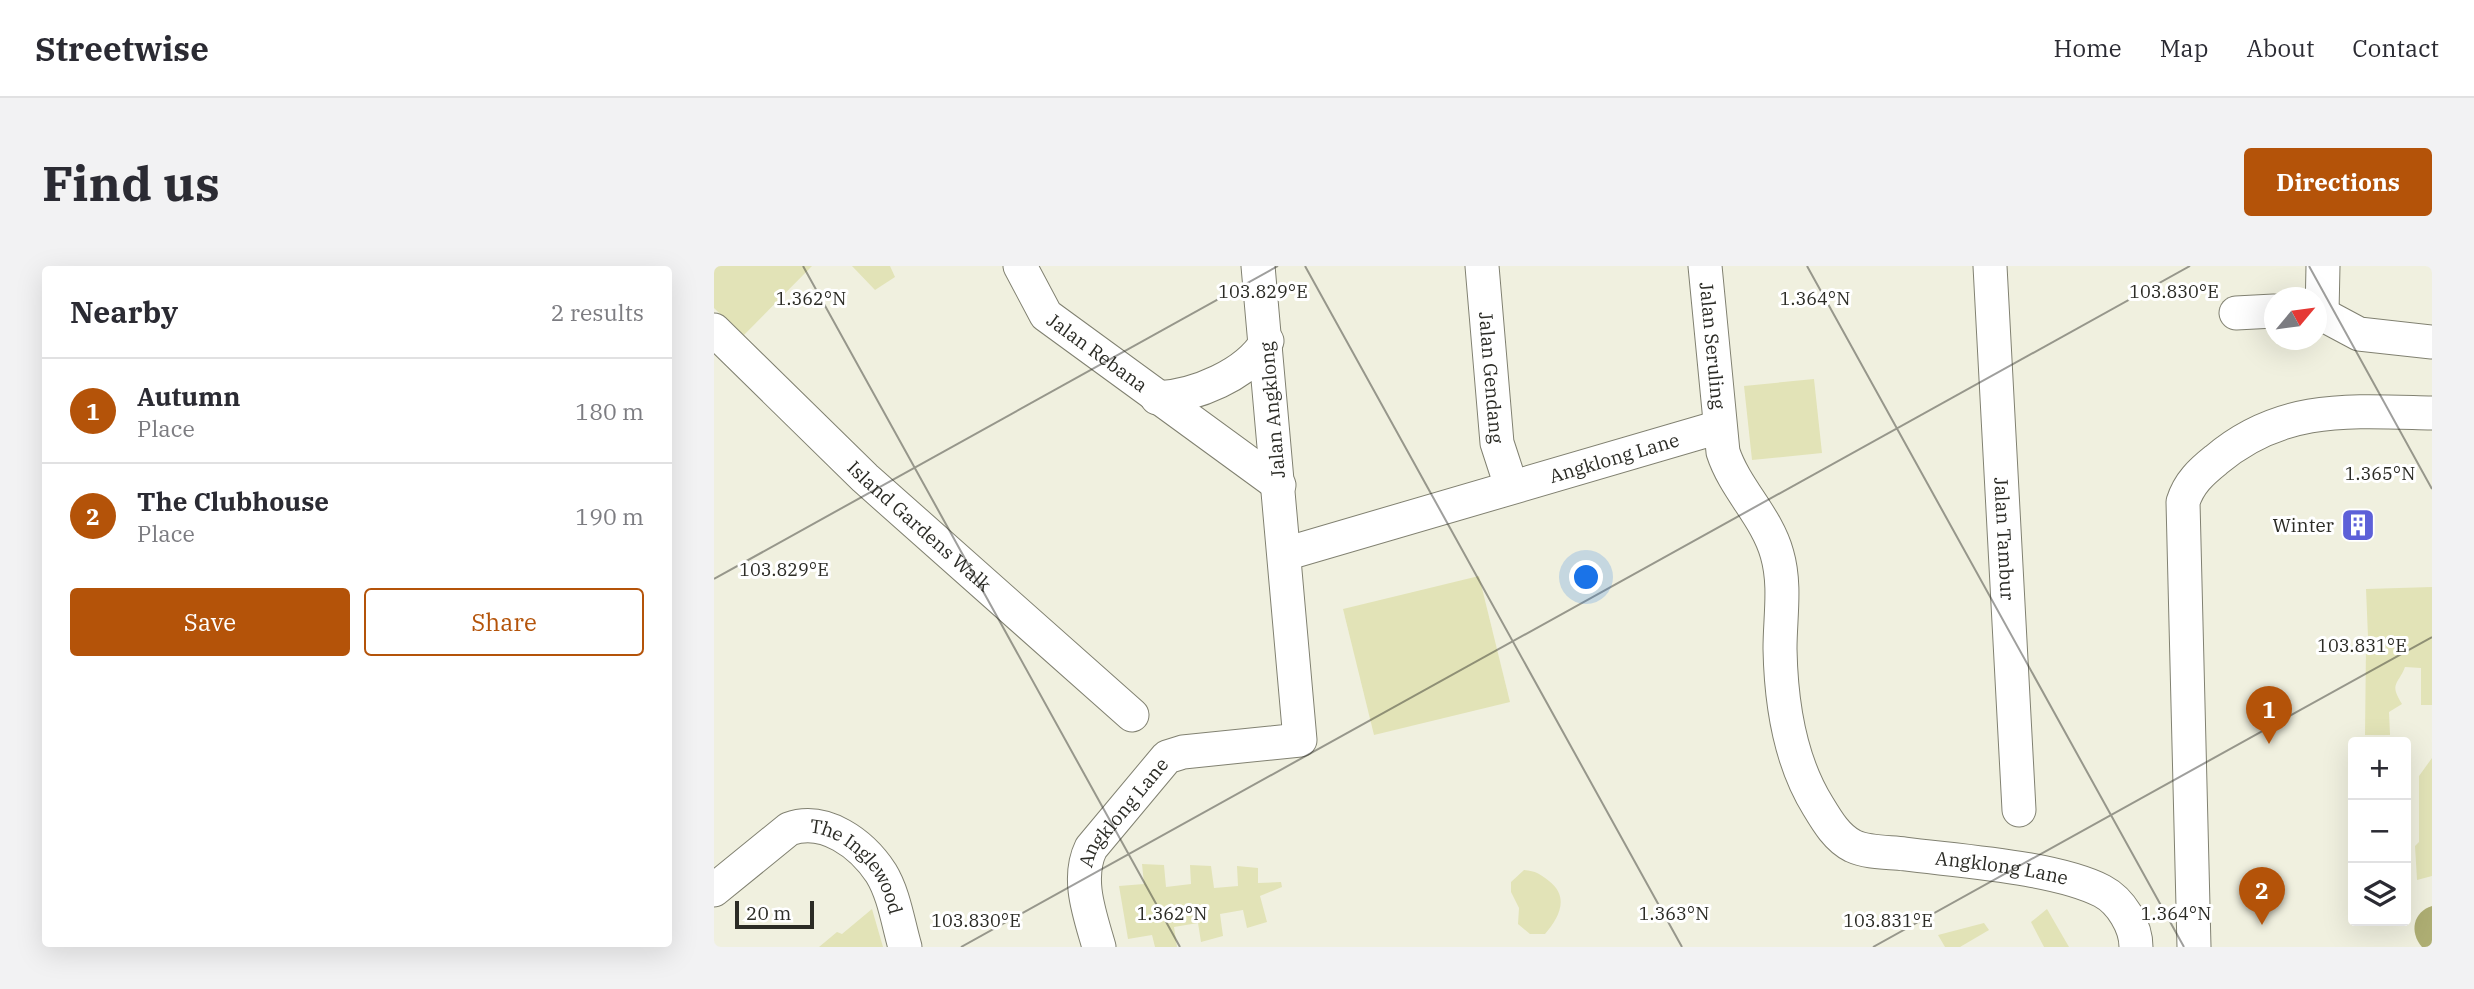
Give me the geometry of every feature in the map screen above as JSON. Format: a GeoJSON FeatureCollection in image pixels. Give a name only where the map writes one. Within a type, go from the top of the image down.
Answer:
{"type":"FeatureCollection","features":[{"type":"Feature","properties":{"kind":"street","name":"Jalan Rebana"},"geometry":{"type":"LineString","coordinates":[[1020,266],[1046,314],[1279,485]]}},
{"type":"Feature","properties":{"kind":"street","name":"Jalan Angklong"},"geometry":{"type":"LineString","coordinates":[[1258,266],[1285,554]]}},
{"type":"Feature","properties":{"kind":"street","name":"Jalan Gendang"},"geometry":{"type":"LineString","coordinates":[[1482,266],[1497,443],[1511,486]]}},
{"type":"Feature","properties":{"kind":"street","name":"Jalan Seruling"},"geometry":{"type":"LineString","coordinates":[[1705,266],[1719,427]]}},
{"type":"Feature","properties":{"kind":"street","name":"Jalan Tambur"},"geometry":{"type":"LineString","coordinates":[[1990,266],[2019,810]]}},
{"type":"Feature","properties":{"kind":"street"},"geometry":{"type":"LineString","coordinates":[[2321,287],[2323,266]]}},
{"type":"Feature","properties":{"kind":"street"},"geometry":{"type":"LineString","coordinates":[[2236,313],[2264,312]]}},
{"type":"Feature","properties":{"kind":"street"},"geometry":{"type":"LineString","coordinates":[[2327,318],[2359,334],[2432,342]]}},
{"type":"Feature","properties":{"kind":"street","name":"Island Gardens Walk"},"geometry":{"type":"LineString","coordinates":[[714,330],[865,478],[1132,715]]}},
{"type":"Feature","properties":{"kind":"street","name":"Jalan Rebana"},"geometry":{"type":"LineString","coordinates":[[1157,398],[1189,392],[1233,372],[1259,354],[1267,341]]}},
{"type":"Feature","properties":{"kind":"street"},"geometry":{"type":"LineString","coordinates":[[2194,947],[2183,502],[2188,488],[2227,450],[2280,422],[2311,414],[2343,411],[2432,413]]}},
{"type":"Feature","properties":{"kind":"street","name":"Angklong Lane"},"geometry":{"type":"LineString","coordinates":[[1099,947],[1084,886],[1083,864],[1091,848],[1167,757],[1183,751],[1300,740],[1285,554],[1719,427],[1729,470],[1772,541],[1782,579],[1780,650],[1790,737],[1810,793],[1833,830],[1853,845],[1874,851],[1969,862],[2074,879],[2104,892],[2116,902],[2136,936],[2136,947]]}},
{"type":"Feature","properties":{"kind":"street","name":"The Inglewood"},"geometry":{"type":"LineString","coordinates":[[714,890],[789,829],[803,824],[819,824],[842,836],[865,854],[882,874],[905,947]]}},
{"type":"Feature","properties":{"kind":"green space"},"geometry":{"type":"Polygon","coordinates":[[[812,266],[743,336],[714,308],[714,268],[812,266]]]}},
{"type":"Feature","properties":{"kind":"green space"},"geometry":{"type":"Polygon","coordinates":[[[852,266],[890,266],[895,277],[875,290],[852,266]]]}},
{"type":"Feature","properties":{"kind":"green space"},"geometry":{"type":"Polygon","coordinates":[[[1814,379],[1822,453],[1752,460],[1744,386],[1814,379]]]}},
{"type":"Feature","properties":{"kind":"green space"},"geometry":{"type":"Polygon","coordinates":[[[1479,576],[1510,702],[1374,735],[1343,609],[1479,576]]]}},
{"type":"Feature","properties":{"kind":"green space"},"geometry":{"type":"Polygon","coordinates":[[[2432,587],[2432,705],[2421,705],[2421,668],[2405,667],[2395,688],[2402,704],[2389,712],[2390,735],[2365,735],[2366,647],[2385,646],[2384,637],[2368,637],[2366,589],[2432,587]]]}},
{"type":"Feature","properties":{"kind":"green space"},"geometry":{"type":"Polygon","coordinates":[[[2432,758],[2432,876],[2417,880],[2415,846],[2419,842],[2419,776],[2432,758]]]}},
{"type":"Feature","properties":{"kind":"green space"},"geometry":{"type":"Polygon","coordinates":[[[1142,864],[1164,865],[1166,887],[1191,884],[1190,865],[1211,866],[1214,888],[1238,886],[1237,866],[1258,868],[1258,883],[1281,882],[1282,887],[1260,896],[1267,922],[1247,928],[1243,910],[1220,914],[1223,936],[1201,942],[1198,923],[1174,927],[1177,947],[1155,947],[1152,935],[1128,939],[1119,886],[1144,884],[1142,864]]]}},
{"type":"Feature","properties":{"kind":"green space"},"geometry":{"type":"Polygon","coordinates":[[[1524,870],[1543,876],[1559,894],[1561,901],[1558,914],[1545,934],[1530,934],[1518,924],[1519,908],[1511,892],[1511,882],[1524,870]]]}},
{"type":"Feature","properties":{"kind":"green space"},"geometry":{"type":"Polygon","coordinates":[[[872,909],[883,947],[819,947],[837,932],[842,934],[872,909]]]}},
{"type":"Feature","properties":{"kind":"green space"},"geometry":{"type":"Polygon","coordinates":[[[2047,909],[2069,947],[2044,947],[2031,922],[2047,909]]]}},
{"type":"Feature","properties":{"kind":"green space"},"geometry":{"type":"Polygon","coordinates":[[[1984,923],[1989,930],[1960,947],[1945,947],[1938,935],[1984,923]]]}},
{"type":"Feature","properties":{"kind":"shaded area"},"geometry":{"type":"Polygon","coordinates":[[[2432,906],[2432,947],[2422,947],[2415,935],[2415,923],[2421,913],[2432,906]]]}},
{"type":"Feature","properties":{"kind":"place","name":"Winter"},"geometry":{"type":"Point","coordinates":[2358,525]}},
{"type":"Feature","properties":{"kind":"place","name":"Autumn"},"geometry":{"type":"Point","coordinates":[2269,744]}},
{"type":"Feature","properties":{"kind":"place","name":"The Clubhouse"},"geometry":{"type":"Point","coordinates":[2262,925]}}]}
